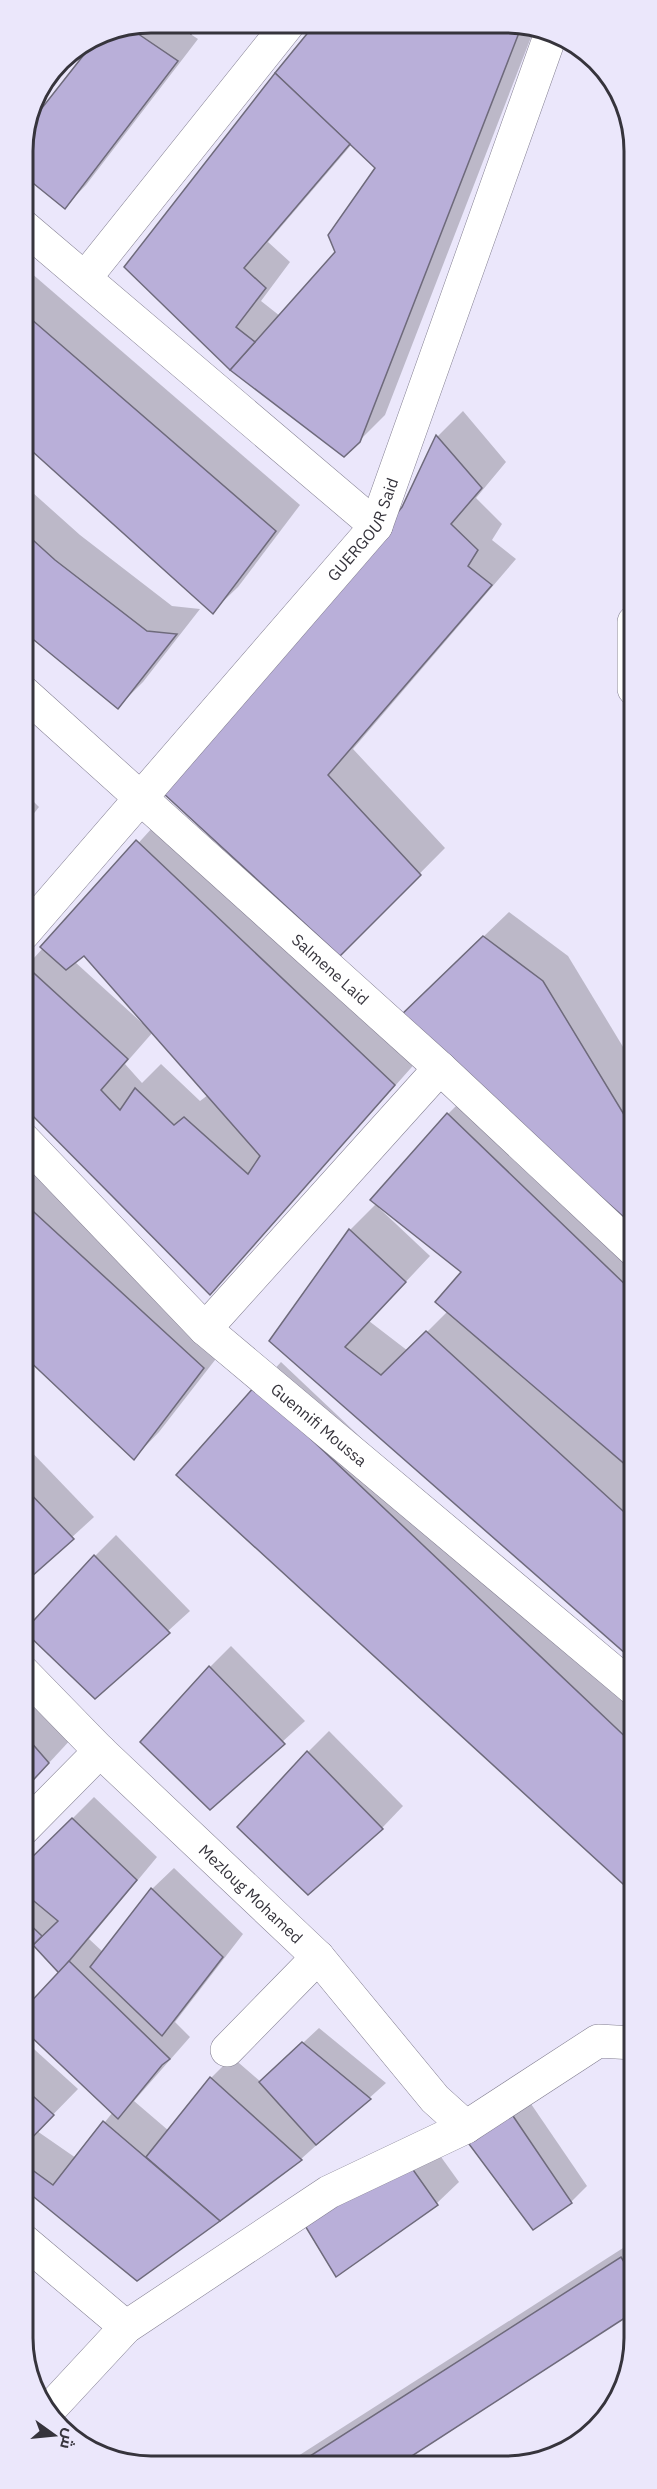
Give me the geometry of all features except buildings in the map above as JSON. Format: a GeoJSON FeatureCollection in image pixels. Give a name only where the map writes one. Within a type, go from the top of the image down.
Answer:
{"type":"FeatureCollection","features":[{"type":"Feature","properties":{"kind":"street"},"geometry":{"type":"LineString","coordinates":[[85,278],[281,33]]}},
{"type":"Feature","properties":{"kind":"street","name":"GUERGOUR Said"},"geometry":{"type":"LineString","coordinates":[[33,922],[376,526],[548,41]]}},
{"type":"Feature","properties":{"kind":"street"},"geometry":{"type":"LineString","coordinates":[[33,234],[376,526]]}},
{"type":"Feature","properties":{"kind":"street","name":"Salmene Laid"},"geometry":{"type":"LineString","coordinates":[[33,701],[440,1068],[624,1241]]}},
{"type":"Feature","properties":{"kind":"street"},"geometry":{"type":"LineString","coordinates":[[205,1329],[440,1068]]}},
{"type":"Feature","properties":{"kind":"street","name":"Guennifi Moussa"},"geometry":{"type":"LineString","coordinates":[[33,1149],[205,1329],[624,1681]]}},
{"type":"Feature","properties":{"kind":"street","name":"Mezloug Mohamed"},"geometry":{"type":"LineString","coordinates":[[33,1682],[100,1751],[318,1957],[435,2099],[466,2127]]}},
{"type":"Feature","properties":{"kind":"street"},"geometry":{"type":"LineString","coordinates":[[33,1819],[100,1751]]}},
{"type":"Feature","properties":{"kind":"street"},"geometry":{"type":"LineString","coordinates":[[228,2050],[318,1957]]}},
{"type":"Feature","properties":{"kind":"street"},"geometry":{"type":"LineString","coordinates":[[54,2405],[126,2327],[329,2192],[466,2127],[598,2041],[624,2042]]}},
{"type":"Feature","properties":{"kind":"street"},"geometry":{"type":"LineString","coordinates":[[33,2249],[126,2327]]}}]}
